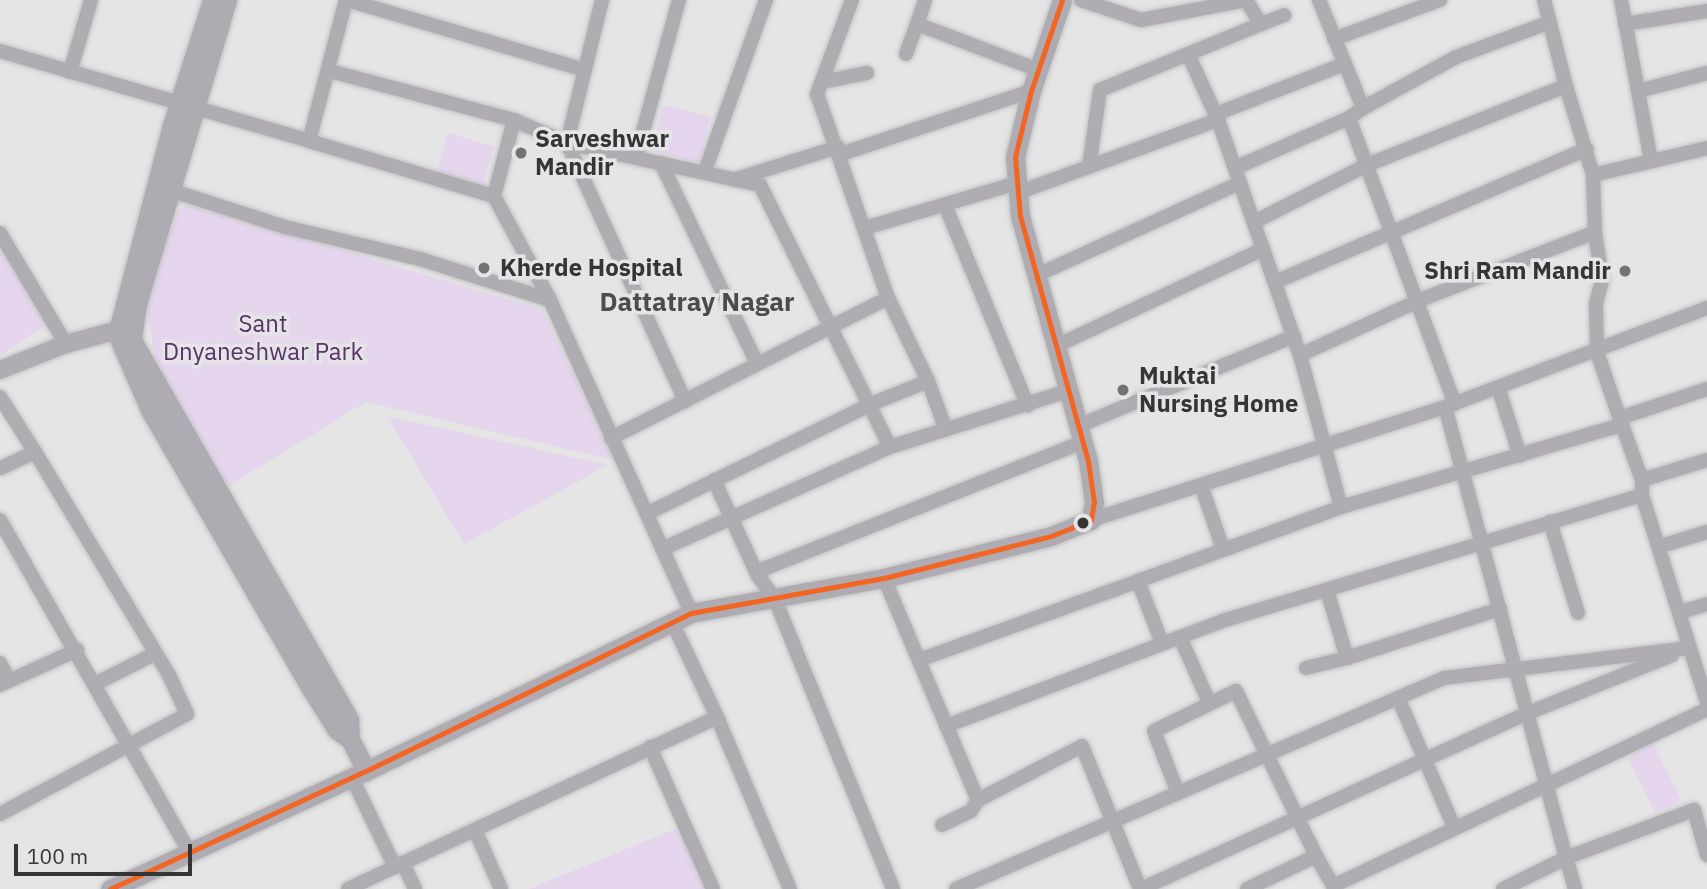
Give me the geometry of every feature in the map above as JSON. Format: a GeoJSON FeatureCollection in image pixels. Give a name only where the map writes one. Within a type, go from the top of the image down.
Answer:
{"type":"FeatureCollection","features":[{"type":"Feature","properties":{"kind":"main road"},"geometry":{"type":"LineString","coordinates":[[212,0],[187,105],[124,327],[224,520],[349,719],[359,774]]}},
{"type":"Feature","properties":{"kind":"main road"},"geometry":{"type":"LineString","coordinates":[[148,247],[173,191],[187,105],[227,0]]}},
{"type":"Feature","properties":{"kind":"main road"},"geometry":{"type":"LineString","coordinates":[[110,889],[359,774],[691,613],[884,579],[1051,536],[1091,520],[1094,502],[1080,434],[1037,275],[1017,188],[1017,136],[1062,0]]}},
{"type":"Feature","properties":{"kind":"street"},"geometry":{"type":"LineString","coordinates":[[70,72],[91,0]]}},
{"type":"Feature","properties":{"kind":"street"},"geometry":{"type":"LineString","coordinates":[[309,141],[330,71],[346,0],[585,69]]}},
{"type":"Feature","properties":{"kind":"street"},"geometry":{"type":"LineString","coordinates":[[602,0],[568,144],[685,401]]}},
{"type":"Feature","properties":{"kind":"street"},"geometry":{"type":"LineString","coordinates":[[636,157],[679,0]]}},
{"type":"Feature","properties":{"kind":"street"},"geometry":{"type":"LineString","coordinates":[[705,170],[766,0]]}},
{"type":"Feature","properties":{"kind":"street"},"geometry":{"type":"LineString","coordinates":[[852,0],[817,94],[866,228],[888,299],[928,381],[946,430]]}},
{"type":"Feature","properties":{"kind":"street"},"geometry":{"type":"LineString","coordinates":[[906,54],[925,0]]}},
{"type":"Feature","properties":{"kind":"street"},"geometry":{"type":"LineString","coordinates":[[1082,0],[1141,20],[1247,1],[1261,24]]}},
{"type":"Feature","properties":{"kind":"street"},"geometry":{"type":"LineString","coordinates":[[1319,0],[1363,108]]}},
{"type":"Feature","properties":{"kind":"street"},"geometry":{"type":"LineString","coordinates":[[1334,39],[1440,0]]}},
{"type":"Feature","properties":{"kind":"street"},"geometry":{"type":"LineString","coordinates":[[1544,0],[1593,176],[1595,232],[1602,279],[1596,303],[1597,352],[1642,480],[1642,495],[1661,545],[1707,702]]}},
{"type":"Feature","properties":{"kind":"street"},"geometry":{"type":"LineString","coordinates":[[1621,0],[1651,161]]}},
{"type":"Feature","properties":{"kind":"street"},"geometry":{"type":"LineString","coordinates":[[1625,24],[1707,11]]}},
{"type":"Feature","properties":{"kind":"street"},"geometry":{"type":"LineString","coordinates":[[1089,167],[1100,90],[1284,15]]}},
{"type":"Feature","properties":{"kind":"street"},"geometry":{"type":"LineString","coordinates":[[1235,168],[1349,118],[1456,57],[1550,22]]}},
{"type":"Feature","properties":{"kind":"street"},"geometry":{"type":"LineString","coordinates":[[917,24],[1038,70]]}},
{"type":"Feature","properties":{"kind":"street"},"geometry":{"type":"LineString","coordinates":[[0,51],[494,196]]}},
{"type":"Feature","properties":{"kind":"street"},"geometry":{"type":"LineString","coordinates":[[1188,54],[1217,117],[1294,336],[1341,508]]}},
{"type":"Feature","properties":{"kind":"street"},"geometry":{"type":"LineString","coordinates":[[866,228],[1089,167],[1345,64]]}},
{"type":"Feature","properties":{"kind":"street"},"geometry":{"type":"LineString","coordinates":[[330,71],[513,120],[568,144],[705,170],[760,185],[769,198],[828,325],[890,447]]}},
{"type":"Feature","properties":{"kind":"street"},"geometry":{"type":"LineString","coordinates":[[822,82],[867,73]]}},
{"type":"Feature","properties":{"kind":"street"},"geometry":{"type":"LineString","coordinates":[[1638,91],[1707,74]]}},
{"type":"Feature","properties":{"kind":"street"},"geometry":{"type":"LineString","coordinates":[[1254,222],[1367,165],[1566,86]]}},
{"type":"Feature","properties":{"kind":"street"},"geometry":{"type":"LineString","coordinates":[[736,178],[839,151],[1031,91]]}},
{"type":"Feature","properties":{"kind":"street"},"geometry":{"type":"LineString","coordinates":[[1349,118],[1420,300],[1450,405],[1464,472],[1575,889]]}},
{"type":"Feature","properties":{"kind":"street"},"geometry":{"type":"LineString","coordinates":[[513,120],[494,196],[550,300],[691,613]]}},
{"type":"Feature","properties":{"kind":"street"},"geometry":{"type":"LineString","coordinates":[[1593,176],[1707,148]]}},
{"type":"Feature","properties":{"kind":"street"},"geometry":{"type":"LineString","coordinates":[[1275,282],[1392,229],[1587,149]]}},
{"type":"Feature","properties":{"kind":"street"},"geometry":{"type":"LineString","coordinates":[[661,163],[756,361]]}},
{"type":"Feature","properties":{"kind":"street"},"geometry":{"type":"LineString","coordinates":[[1037,275],[1240,183]]}},
{"type":"Feature","properties":{"kind":"street"},"geometry":{"type":"LineString","coordinates":[[173,191],[285,227],[419,259],[550,300]]}},
{"type":"Feature","properties":{"kind":"street"},"geometry":{"type":"LineString","coordinates":[[945,205],[1028,406]]}},
{"type":"Feature","properties":{"kind":"street"},"geometry":{"type":"LineString","coordinates":[[1300,355],[1420,300],[1595,232]]}},
{"type":"Feature","properties":{"kind":"street"},"geometry":{"type":"LineString","coordinates":[[0,233],[66,344]]}},
{"type":"Feature","properties":{"kind":"street"},"geometry":{"type":"LineString","coordinates":[[1056,346],[1263,249]]}},
{"type":"Feature","properties":{"kind":"street"},"geometry":{"type":"LineString","coordinates":[[611,438],[756,361],[888,299]]}},
{"type":"Feature","properties":{"kind":"street"},"geometry":{"type":"LineString","coordinates":[[1091,520],[1499,390],[1707,308]]}},
{"type":"Feature","properties":{"kind":"street"},"geometry":{"type":"LineString","coordinates":[[0,370],[66,344],[124,327]]}},
{"type":"Feature","properties":{"kind":"street"},"geometry":{"type":"LineString","coordinates":[[756,572],[1080,434],[1294,336]]}},
{"type":"Feature","properties":{"kind":"street"},"geometry":{"type":"LineString","coordinates":[[648,513],[869,405],[928,381]]}},
{"type":"Feature","properties":{"kind":"street"},"geometry":{"type":"LineString","coordinates":[[919,660],[1341,508],[1520,456],[1707,389]]}},
{"type":"Feature","properties":{"kind":"street"},"geometry":{"type":"LineString","coordinates":[[1499,390],[1520,456]]}},
{"type":"Feature","properties":{"kind":"street"},"geometry":{"type":"LineString","coordinates":[[662,549],[890,447],[1028,406],[1068,391]]}},
{"type":"Feature","properties":{"kind":"street"},"geometry":{"type":"LineString","coordinates":[[0,397],[156,653],[187,714],[0,814]]}},
{"type":"Feature","properties":{"kind":"street"},"geometry":{"type":"LineString","coordinates":[[0,468],[34,452]]}},
{"type":"Feature","properties":{"kind":"street"},"geometry":{"type":"LineString","coordinates":[[1642,480],[1707,460]]}},
{"type":"Feature","properties":{"kind":"street"},"geometry":{"type":"LineString","coordinates":[[714,480],[756,572],[774,597],[893,889]]}},
{"type":"Feature","properties":{"kind":"street"},"geometry":{"type":"LineString","coordinates":[[1201,485],[1223,549]]}},
{"type":"Feature","properties":{"kind":"street"},"geometry":{"type":"LineString","coordinates":[[946,726],[1180,637],[1642,495]]}},
{"type":"Feature","properties":{"kind":"street"},"geometry":{"type":"LineString","coordinates":[[0,520],[4,536],[77,650],[189,852]]}},
{"type":"Feature","properties":{"kind":"street"},"geometry":{"type":"LineString","coordinates":[[1549,522],[1578,613]]}},
{"type":"Feature","properties":{"kind":"street"},"geometry":{"type":"LineString","coordinates":[[1661,545],[1707,532]]}},
{"type":"Feature","properties":{"kind":"street"},"geometry":{"type":"LineString","coordinates":[[884,579],[978,800]]}},
{"type":"Feature","properties":{"kind":"street"},"geometry":{"type":"LineString","coordinates":[[1138,580],[1162,643]]}},
{"type":"Feature","properties":{"kind":"street"},"geometry":{"type":"LineString","coordinates":[[1327,590],[1347,658]]}},
{"type":"Feature","properties":{"kind":"street"},"geometry":{"type":"LineString","coordinates":[[1681,612],[1707,604]]}},
{"type":"Feature","properties":{"kind":"street"},"geometry":{"type":"LineString","coordinates":[[1306,668],[1347,658],[1500,609]]}},
{"type":"Feature","properties":{"kind":"street"},"geometry":{"type":"LineString","coordinates":[[672,622],[790,889]]}},
{"type":"Feature","properties":{"kind":"street"},"geometry":{"type":"LineString","coordinates":[[1180,637],[1209,702]]}},
{"type":"Feature","properties":{"kind":"street"},"geometry":{"type":"LineString","coordinates":[[957,889],[1444,678],[1689,648]]}},
{"type":"Feature","properties":{"kind":"street"},"geometry":{"type":"LineString","coordinates":[[942,825],[971,811],[978,800],[1082,746],[1116,820],[1141,889],[1528,713],[1689,648]]}},
{"type":"Feature","properties":{"kind":"street"},"geometry":{"type":"LineString","coordinates":[[0,663],[4,682],[77,650]]}},
{"type":"Feature","properties":{"kind":"street"},"geometry":{"type":"LineString","coordinates":[[96,684],[156,653]]}},
{"type":"Feature","properties":{"kind":"street"},"geometry":{"type":"LineString","coordinates":[[1178,793],[1154,730],[1236,691],[1316,856],[1334,887],[1454,827],[1707,709]]}},
{"type":"Feature","properties":{"kind":"street"},"geometry":{"type":"LineString","coordinates":[[1398,698],[1454,827]]}},
{"type":"Feature","properties":{"kind":"street"},"geometry":{"type":"LineString","coordinates":[[348,889],[716,717]]}},
{"type":"Feature","properties":{"kind":"street"},"geometry":{"type":"LineString","coordinates":[[650,747],[713,889]]}},
{"type":"Feature","properties":{"kind":"street"},"geometry":{"type":"LineString","coordinates":[[359,774],[399,865],[415,889]]}},
{"type":"Feature","properties":{"kind":"street"},"geometry":{"type":"LineString","coordinates":[[1503,889],[1566,858],[1694,810],[1707,801]]}},
{"type":"Feature","properties":{"kind":"street"},"geometry":{"type":"LineString","coordinates":[[1694,810],[1704,834],[1707,855]]}},
{"type":"Feature","properties":{"kind":"street"},"geometry":{"type":"LineString","coordinates":[[475,830],[501,889]]}},
{"type":"Feature","properties":{"kind":"street"},"geometry":{"type":"LineString","coordinates":[[1247,889],[1316,856]]}},
{"type":"Feature","properties":{"kind":"green space"},"geometry":{"type":"Polygon","coordinates":[[[663,105],[711,117],[699,162],[652,151],[663,105]]]}},
{"type":"Feature","properties":{"kind":"green space"},"geometry":{"type":"Polygon","coordinates":[[[448,133],[494,146],[483,187],[436,173],[448,133]]]}},
{"type":"Feature","properties":{"kind":"green space","name":"Sant Dnyaneshwar Park"},"geometry":{"type":"Polygon","coordinates":[[[187,205],[542,309],[614,460],[366,402],[227,487],[158,372],[147,308],[160,257],[179,209],[187,205]]]}},
{"type":"Feature","properties":{"kind":"green space"},"geometry":{"type":"Polygon","coordinates":[[[0,248],[48,323],[0,356],[0,248]]]}},
{"type":"Feature","properties":{"kind":"green space"},"geometry":{"type":"Polygon","coordinates":[[[387,416],[608,465],[464,544],[387,416]]]}},
{"type":"Feature","properties":{"kind":"green space"},"geometry":{"type":"Polygon","coordinates":[[[1653,744],[1682,800],[1656,813],[1627,757],[1653,744]]]}},
{"type":"Feature","properties":{"kind":"green space"},"geometry":{"type":"Polygon","coordinates":[[[682,826],[708,889],[529,889],[682,826]]]}},
{"type":"Feature","properties":{"kind":"transit line"},"geometry":{"type":"LineString","coordinates":[[110,889],[372,768],[691,613],[884,578],[1051,536],[1091,520],[1094,502],[1088,461],[1020,216],[1015,157],[1031,91],[1062,0]]}},
{"type":"Feature","properties":{"kind":"place","name":"Sarveshwar Mandir"},"geometry":{"type":"Point","coordinates":[521,153]}},
{"type":"Feature","properties":{"kind":"place","name":"Kherde Hospital"},"geometry":{"type":"Point","coordinates":[484,268]}},
{"type":"Feature","properties":{"kind":"place","name":"Shri Ram Mandir"},"geometry":{"type":"Point","coordinates":[1625,271]}},
{"type":"Feature","properties":{"kind":"place","name":"Muktai Nursing Home"},"geometry":{"type":"Point","coordinates":[1123,390]}},
{"type":"Feature","properties":{"kind":"district","name":"Dattatray Nagar"},"geometry":{"type":"Point","coordinates":[697,302]}}]}
